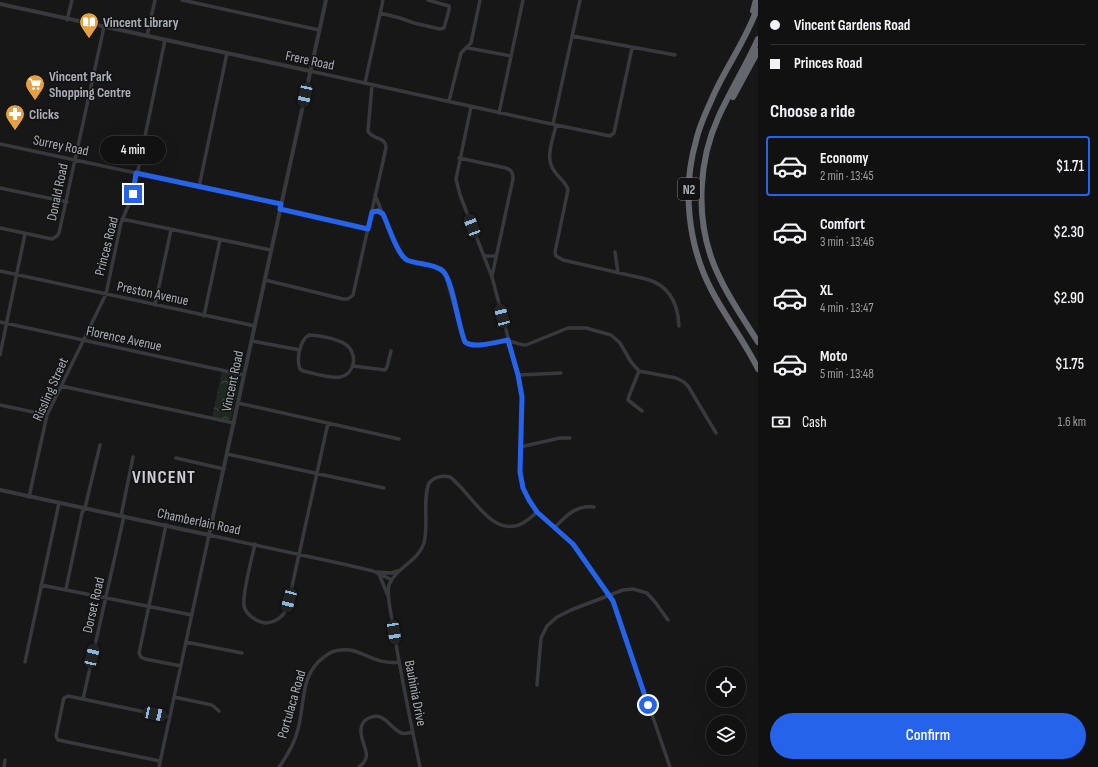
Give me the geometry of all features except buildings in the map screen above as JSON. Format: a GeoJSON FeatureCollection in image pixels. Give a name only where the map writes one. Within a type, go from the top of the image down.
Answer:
{"type":"FeatureCollection","features":[{"type":"Feature","properties":{"kind":"highway"},"geometry":{"type":"LineString","coordinates":[[742,40],[756,0]]}},
{"type":"Feature","properties":{"kind":"highway","name":"N2"},"geometry":{"type":"LineString","coordinates":[[758,6],[701,123],[695,142],[691,165],[689,200],[690,220],[695,248],[705,277],[758,369]]}},
{"type":"Feature","properties":{"kind":"highway","name":"N2"},"geometry":{"type":"LineString","coordinates":[[758,39],[718,118],[707,149],[702,190],[702,210],[711,257],[726,289],[758,342]]}},
{"type":"Feature","properties":{"kind":"highway"},"geometry":{"type":"LineString","coordinates":[[707,149],[758,51]]}},
{"type":"Feature","properties":{"kind":"street"},"geometry":{"type":"LineString","coordinates":[[67,20],[72,0]]}},
{"type":"Feature","properties":{"kind":"street"},"geometry":{"type":"LineString","coordinates":[[147,36],[155,0]]}},
{"type":"Feature","properties":{"kind":"street"},"geometry":{"type":"LineString","coordinates":[[182,0],[319,30]]}},
{"type":"Feature","properties":{"kind":"street","name":"Vincent Road"},"geometry":{"type":"LineString","coordinates":[[159,767],[326,0]]}},
{"type":"Feature","properties":{"kind":"street"},"geometry":{"type":"LineString","coordinates":[[365,84],[383,0]]}},
{"type":"Feature","properties":{"kind":"street"},"geometry":{"type":"LineString","coordinates":[[380,13],[414,23],[440,29],[444,28],[449,6],[428,0]]}},
{"type":"Feature","properties":{"kind":"street"},"geometry":{"type":"LineString","coordinates":[[449,101],[461,53],[468,48],[471,43],[480,0]]}},
{"type":"Feature","properties":{"kind":"street"},"geometry":{"type":"LineString","coordinates":[[499,113],[523,0]]}},
{"type":"Feature","properties":{"kind":"street"},"geometry":{"type":"LineString","coordinates":[[580,0],[554,125],[550,155],[550,162],[556,173],[565,182],[568,190],[555,254],[558,258],[563,260],[651,280],[668,291],[676,305],[679,315],[679,326]]}},
{"type":"Feature","properties":{"kind":"street","name":"Frere Road"},"geometry":{"type":"LineString","coordinates":[[0,4],[67,20],[610,136],[614,133],[632,48]]}},
{"type":"Feature","properties":{"kind":"street","name":"Donald Road"},"geometry":{"type":"LineString","coordinates":[[25,234],[52,239],[59,233],[104,27]]}},
{"type":"Feature","properties":{"kind":"street"},"geometry":{"type":"LineString","coordinates":[[572,36],[675,55]]}},
{"type":"Feature","properties":{"kind":"street","name":"Princes Road"},"geometry":{"type":"LineString","coordinates":[[106,294],[122,219],[130,203],[165,40]]}},
{"type":"Feature","properties":{"kind":"street"},"geometry":{"type":"LineString","coordinates":[[468,48],[511,56]]}},
{"type":"Feature","properties":{"kind":"street"},"geometry":{"type":"LineString","coordinates":[[199,186],[226,53]]}},
{"type":"Feature","properties":{"kind":"street"},"geometry":{"type":"LineString","coordinates":[[265,280],[343,299],[351,298],[355,290],[386,145],[384,140],[371,135],[368,131],[372,85]]}},
{"type":"Feature","properties":{"kind":"street"},"geometry":{"type":"LineString","coordinates":[[471,107],[459,158],[456,179],[492,277],[518,375],[523,405],[520,447],[521,482],[526,495],[537,512],[573,544],[610,596],[617,611],[670,767]]}},
{"type":"Feature","properties":{"kind":"street","name":"Surrey Road"},"geometry":{"type":"LineString","coordinates":[[0,144],[199,186],[368,229]]}},
{"type":"Feature","properties":{"kind":"street"},"geometry":{"type":"LineString","coordinates":[[459,158],[506,168],[512,173],[513,179],[492,277]]}},
{"type":"Feature","properties":{"kind":"street"},"geometry":{"type":"LineString","coordinates":[[0,188],[67,202]]}},
{"type":"Feature","properties":{"kind":"street"},"geometry":{"type":"LineString","coordinates":[[376,195],[403,257],[407,260],[434,266],[443,271],[446,276],[465,342],[476,346],[508,340],[521,345],[526,345],[568,328],[586,328],[611,335],[620,343],[638,371],[672,377],[684,382],[698,401],[716,433]]}},
{"type":"Feature","properties":{"kind":"street"},"geometry":{"type":"LineString","coordinates":[[372,212],[378,211],[383,214]]}},
{"type":"Feature","properties":{"kind":"street"},"geometry":{"type":"LineString","coordinates":[[122,219],[271,250]]}},
{"type":"Feature","properties":{"kind":"street"},"geometry":{"type":"LineString","coordinates":[[0,228],[25,234],[0,355]]}},
{"type":"Feature","properties":{"kind":"street"},"geometry":{"type":"LineString","coordinates":[[155,305],[171,230]]}},
{"type":"Feature","properties":{"kind":"street"},"geometry":{"type":"LineString","coordinates":[[204,316],[220,240]]}},
{"type":"Feature","properties":{"kind":"street"},"geometry":{"type":"LineString","coordinates":[[615,252],[618,273]]}},
{"type":"Feature","properties":{"kind":"street"},"geometry":{"type":"LineString","coordinates":[[484,256],[496,256]]}},
{"type":"Feature","properties":{"kind":"street","name":"Preston Avenue"},"geometry":{"type":"LineString","coordinates":[[0,271],[255,326]]}},
{"type":"Feature","properties":{"kind":"street","name":"Rissling Street"},"geometry":{"type":"LineString","coordinates":[[29,496],[47,415],[106,294]]}},
{"type":"Feature","properties":{"kind":"street","name":"Florence Avenue"},"geometry":{"type":"LineString","coordinates":[[0,322],[244,375]]}},
{"type":"Feature","properties":{"kind":"street"},"geometry":{"type":"LineString","coordinates":[[309,335],[340,341],[351,350],[354,360],[353,366],[346,375],[335,378],[303,371],[298,366],[300,350],[303,341],[309,335]]}},
{"type":"Feature","properties":{"kind":"street"},"geometry":{"type":"LineString","coordinates":[[252,341],[300,350]]}},
{"type":"Feature","properties":{"kind":"street"},"geometry":{"type":"LineString","coordinates":[[353,366],[385,370],[391,351]]}},
{"type":"Feature","properties":{"kind":"street"},"geometry":{"type":"LineString","coordinates":[[638,371],[628,400],[642,410]]}},
{"type":"Feature","properties":{"kind":"street"},"geometry":{"type":"LineString","coordinates":[[518,375],[561,374]]}},
{"type":"Feature","properties":{"kind":"street"},"geometry":{"type":"LineString","coordinates":[[61,386],[234,423]]}},
{"type":"Feature","properties":{"kind":"street"},"geometry":{"type":"LineString","coordinates":[[238,403],[399,439]]}},
{"type":"Feature","properties":{"kind":"street"},"geometry":{"type":"LineString","coordinates":[[0,405],[47,415]]}},
{"type":"Feature","properties":{"kind":"street"},"geometry":{"type":"LineString","coordinates":[[255,544],[244,594],[244,605],[248,614],[254,619],[266,623],[273,622],[284,614],[289,600],[328,423]]}},
{"type":"Feature","properties":{"kind":"street"},"geometry":{"type":"LineString","coordinates":[[520,447],[560,438],[570,438]]}},
{"type":"Feature","properties":{"kind":"street"},"geometry":{"type":"LineString","coordinates":[[66,589],[82,513],[85,508],[100,445]]}},
{"type":"Feature","properties":{"kind":"street"},"geometry":{"type":"LineString","coordinates":[[227,454],[384,488]]}},
{"type":"Feature","properties":{"kind":"street","name":"Dorset Road"},"geometry":{"type":"LineString","coordinates":[[82,699],[106,598],[123,516],[133,457]]}},
{"type":"Feature","properties":{"kind":"street"},"geometry":{"type":"LineString","coordinates":[[176,458],[224,469]]}},
{"type":"Feature","properties":{"kind":"street","name":"Bauhinia Drive"},"geometry":{"type":"LineString","coordinates":[[420,767],[399,662],[388,590],[392,580],[399,571],[416,556],[423,545],[426,531],[428,486],[431,480],[437,477],[445,476],[453,480],[488,516],[502,525],[512,526],[523,523],[537,512]]}},
{"type":"Feature","properties":{"kind":"street","name":"Chamberlain Road"},"geometry":{"type":"LineString","coordinates":[[0,490],[299,554],[377,573],[392,580]]}},
{"type":"Feature","properties":{"kind":"street"},"geometry":{"type":"LineString","coordinates":[[25,662],[59,503]]}},
{"type":"Feature","properties":{"kind":"street"},"geometry":{"type":"LineString","coordinates":[[555,527],[568,514],[576,509],[585,506],[594,507]]}},
{"type":"Feature","properties":{"kind":"street"},"geometry":{"type":"LineString","coordinates":[[166,525],[139,649],[140,656],[145,659],[181,666]]}},
{"type":"Feature","properties":{"kind":"street"},"geometry":{"type":"LineString","coordinates":[[389,598],[377,573],[391,573],[399,571]]}},
{"type":"Feature","properties":{"kind":"street"},"geometry":{"type":"LineString","coordinates":[[41,584],[192,615]]}},
{"type":"Feature","properties":{"kind":"street"},"geometry":{"type":"LineString","coordinates":[[537,685],[541,638],[546,626],[564,613],[629,589],[647,593],[668,620]]}},
{"type":"Feature","properties":{"kind":"street"},"geometry":{"type":"LineString","coordinates":[[186,642],[242,653]]}},
{"type":"Feature","properties":{"kind":"street","name":"Portulaca Road"},"geometry":{"type":"LineString","coordinates":[[279,767],[286,758],[298,730],[308,675],[317,662],[332,652],[345,649],[383,662],[399,662]]}},
{"type":"Feature","properties":{"kind":"street"},"geometry":{"type":"LineString","coordinates":[[160,761],[58,740],[56,738],[56,733],[64,698],[68,696],[169,718]]}},
{"type":"Feature","properties":{"kind":"street"},"geometry":{"type":"LineString","coordinates":[[174,697],[212,705],[219,711]]}},
{"type":"Feature","properties":{"kind":"street"},"geometry":{"type":"LineString","coordinates":[[359,767],[367,756],[361,732],[362,724],[368,719],[374,716],[380,717],[386,720],[399,732],[413,732]]}},
{"type":"Feature","properties":{"kind":"street"},"geometry":{"type":"LineString","coordinates":[[4,760],[4,767]]}},
{"type":"Feature","properties":{"kind":"green space"},"geometry":{"type":"Polygon","coordinates":[[[222,372],[240,377],[231,419],[229,420],[212,417],[222,372]]]}},
{"type":"Feature","properties":{"kind":"place","name":"Vincent Library"},"geometry":{"type":"Point","coordinates":[89,39]}},
{"type":"Feature","properties":{"kind":"place","name":"Vincent Park Shopping Centre"},"geometry":{"type":"Point","coordinates":[35,101]}},
{"type":"Feature","properties":{"kind":"place","name":"Clicks"},"geometry":{"type":"Point","coordinates":[15,131]}},
{"type":"Feature","properties":{"kind":"district","name":"VINCENT"},"geometry":{"type":"Point","coordinates":[164,477]}},
{"type":"Feature","properties":{"kind":"route"},"geometry":{"type":"LineString","coordinates":[[133,194],[136,173],[281,204],[280,209],[368,229],[372,212],[378,211],[383,214],[403,257],[407,260],[434,266],[443,271],[449,283],[465,342],[476,346],[508,340],[521,388],[523,405],[520,447],[521,482],[526,495],[537,512],[569,539],[613,601],[648,705]]}}]}
